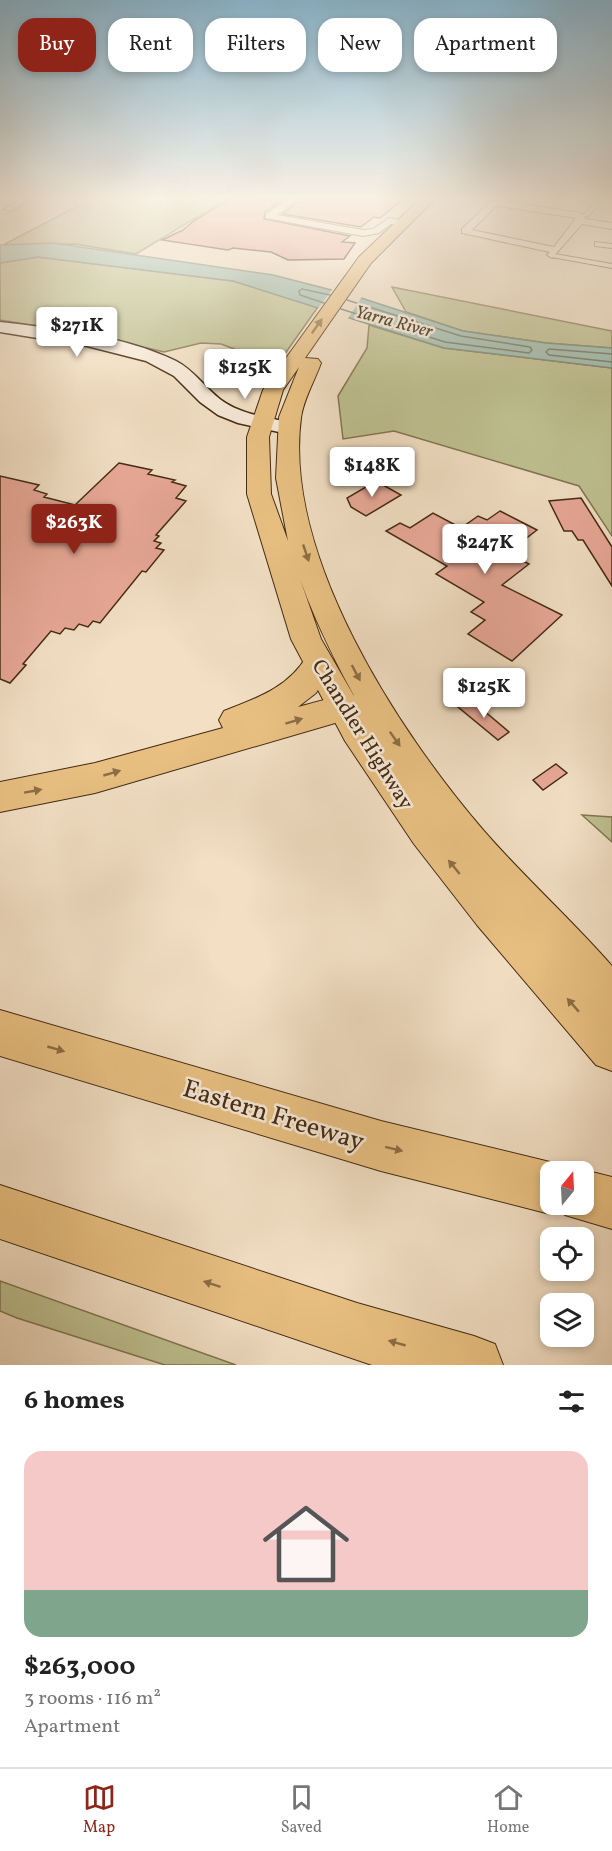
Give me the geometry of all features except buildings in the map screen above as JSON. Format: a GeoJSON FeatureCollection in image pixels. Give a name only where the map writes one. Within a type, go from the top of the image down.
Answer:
{"type":"FeatureCollection","features":[{"type":"Feature","properties":{"kind":"highway"},"geometry":{"type":"LineString","coordinates":[[157,760],[299,690],[314,677],[318,664]]}},
{"type":"Feature","properties":{"kind":"highway"},"geometry":{"type":"LineString","coordinates":[[0,797],[95,778],[358,708]]}},
{"type":"Feature","properties":{"kind":"highway","name":"Eastern Freeway"},"geometry":{"type":"LineString","coordinates":[[0,1033],[381,1146],[540,1186]]}},
{"type":"Feature","properties":{"kind":"highway"},"geometry":{"type":"LineString","coordinates":[[594,1198],[612,1203]]}},
{"type":"Feature","properties":{"kind":"highway"},"geometry":{"type":"LineString","coordinates":[[0,1212],[357,1332],[474,1365]]}},
{"type":"Feature","properties":{"kind":"main road","name":"Chandler Highway"},"geometry":{"type":"LineString","coordinates":[[370,262],[292,376],[274,416],[258,437],[259,494],[298,618],[318,664],[417,769],[469,840],[606,987]]}},
{"type":"Feature","properties":{"kind":"main road","name":"Chandler Highway"},"geometry":{"type":"LineString","coordinates":[[364,271],[375,262]]}},
{"type":"Feature","properties":{"kind":"main road"},"geometry":{"type":"LineString","coordinates":[[0,327],[67,337],[160,361],[183,372],[212,402],[230,415],[274,416]]}},
{"type":"Feature","properties":{"kind":"main road","name":"Chandler Highway"},"geometry":{"type":"LineString","coordinates":[[292,376],[274,416],[285,457],[287,483],[301,537],[338,639],[358,708],[380,768],[427,833],[491,912],[612,1049]]}},
{"type":"Feature","properties":{"kind":"street"},"geometry":{"type":"LineString","coordinates":[[593,262],[612,266]]}},
{"type":"Feature","properties":{"kind":"green space"},"geometry":{"type":"Polygon","coordinates":[[[76,262],[233,281],[318,307],[277,365],[221,344],[201,343],[164,352],[88,334],[0,320],[0,263],[76,262]]]}},
{"type":"Feature","properties":{"kind":"green space"},"geometry":{"type":"Polygon","coordinates":[[[392,287],[612,331],[612,348],[546,343],[463,331],[406,312],[392,287]]]}},
{"type":"Feature","properties":{"kind":"green space"},"geometry":{"type":"Polygon","coordinates":[[[369,325],[444,348],[612,368],[612,536],[579,486],[394,431],[343,439],[338,396],[367,348],[369,325]]]}},
{"type":"Feature","properties":{"kind":"green space"},"geometry":{"type":"Polygon","coordinates":[[[582,815],[612,817],[612,842],[582,815]]]}},
{"type":"Feature","properties":{"kind":"green space"},"geometry":{"type":"Polygon","coordinates":[[[0,1281],[236,1365],[165,1365],[17,1318],[0,1311],[0,1281]]]}},
{"type":"Feature","properties":{"kind":"water","name":"Yarra River"},"geometry":{"type":"Polygon","coordinates":[[[76,262],[182,262],[273,275],[355,296],[463,331],[546,343],[612,348],[612,368],[444,348],[233,281],[76,262]]]}},
{"type":"Feature","properties":{"kind":"pier"},"geometry":{"type":"Polygon","coordinates":[[[334,287],[363,295],[347,320],[317,310],[334,287]]]}}]}
